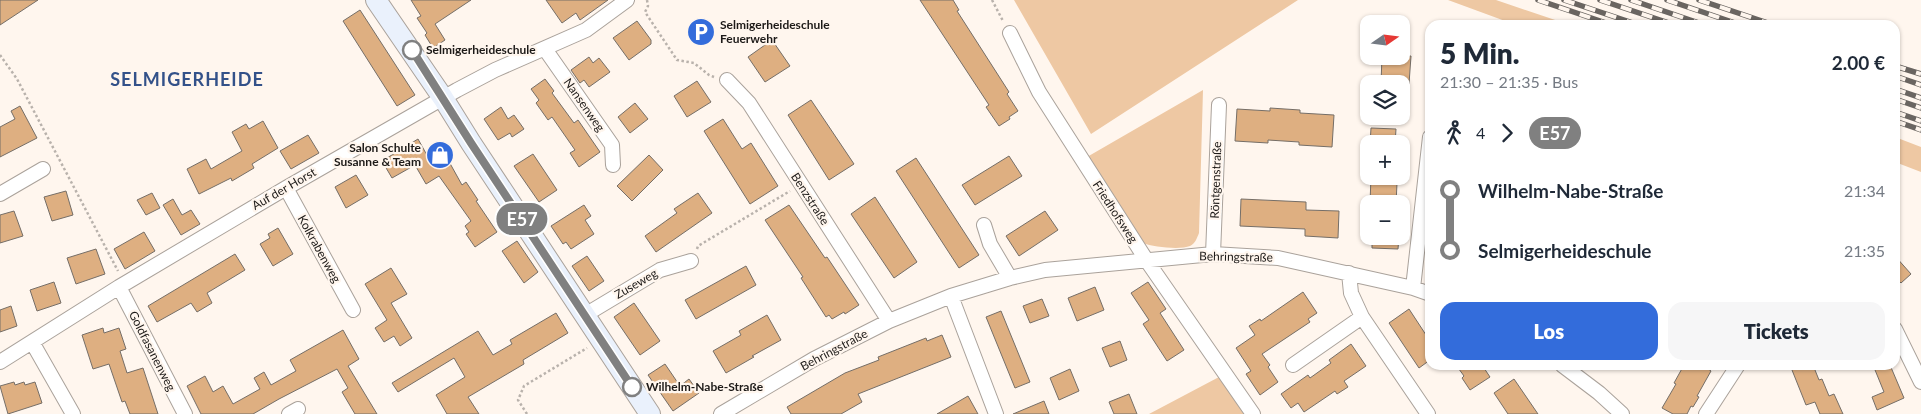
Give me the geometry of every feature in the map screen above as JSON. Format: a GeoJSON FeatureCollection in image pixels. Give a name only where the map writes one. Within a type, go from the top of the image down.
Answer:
{"type":"FeatureCollection","features":[{"type":"Feature","properties":{"kind":"street"},"geometry":{"type":"LineString","coordinates":[[376,0],[443,98],[650,414]]}},
{"type":"Feature","properties":{"kind":"street","name":"Auf der Horst"},"geometry":{"type":"LineString","coordinates":[[0,362],[122,286],[286,188],[495,70],[586,30],[627,0]]}},
{"type":"Feature","properties":{"kind":"street","name":"Friedhofsweg"},"geometry":{"type":"LineString","coordinates":[[1010,33],[1039,92],[1147,261],[1253,414]]}},
{"type":"Feature","properties":{"kind":"street","name":"Nansenweg"},"geometry":{"type":"LineString","coordinates":[[545,49],[612,145],[613,165]]}},
{"type":"Feature","properties":{"kind":"street","name":"Benzstraße"},"geometry":{"type":"LineString","coordinates":[[728,80],[749,103],[888,321]]}},
{"type":"Feature","properties":{"kind":"street","name":"Röntgenstraße"},"geometry":{"type":"LineString","coordinates":[[1213,254],[1219,105]]}},
{"type":"Feature","properties":{"kind":"street"},"geometry":{"type":"LineString","coordinates":[[0,194],[43,169]]}},
{"type":"Feature","properties":{"kind":"street"},"geometry":{"type":"LineString","coordinates":[[1414,288],[1425,184]]}},
{"type":"Feature","properties":{"kind":"street","name":"Kolkrabenweg"},"geometry":{"type":"LineString","coordinates":[[286,188],[353,310]]}},
{"type":"Feature","properties":{"kind":"street"},"geometry":{"type":"LineString","coordinates":[[984,225],[990,244],[1010,278]]}},
{"type":"Feature","properties":{"kind":"street","name":"Behringstraße"},"geometry":{"type":"LineString","coordinates":[[721,414],[814,359],[888,321],[951,296],[1010,278],[1046,270],[1213,254],[1278,258],[1414,288],[1425,292]]}},
{"type":"Feature","properties":{"kind":"street","name":"Zuseweg"},"geometry":{"type":"LineString","coordinates":[[585,315],[660,270],[690,261]]}},
{"type":"Feature","properties":{"kind":"street"},"geometry":{"type":"LineString","coordinates":[[1349,273],[1351,293],[1362,317],[1428,414]]}},
{"type":"Feature","properties":{"kind":"street","name":"Goldfasanenweg"},"geometry":{"type":"LineString","coordinates":[[122,286],[185,414]]}},
{"type":"Feature","properties":{"kind":"street"},"geometry":{"type":"LineString","coordinates":[[951,296],[996,414]]}},
{"type":"Feature","properties":{"kind":"street"},"geometry":{"type":"LineString","coordinates":[[1293,365],[1362,317]]}},
{"type":"Feature","properties":{"kind":"street"},"geometry":{"type":"LineString","coordinates":[[1900,339],[1921,382]]}},
{"type":"Feature","properties":{"kind":"street"},"geometry":{"type":"LineString","coordinates":[[32,342],[74,414]]}},
{"type":"Feature","properties":{"kind":"street"},"geometry":{"type":"LineString","coordinates":[[1569,370],[1599,393],[1622,414]]}},
{"type":"Feature","properties":{"kind":"street"},"geometry":{"type":"LineString","coordinates":[[1706,414],[1735,370]]}},
{"type":"Feature","properties":{"kind":"path"},"geometry":{"type":"LineString","coordinates":[[647,0],[648,6],[645,12],[677,60],[694,63],[709,75],[728,80]]}},
{"type":"Feature","properties":{"kind":"path"},"geometry":{"type":"LineString","coordinates":[[992,0],[1010,33]]}},
{"type":"Feature","properties":{"kind":"path"},"geometry":{"type":"LineString","coordinates":[[0,55],[17,79],[122,286]]}},
{"type":"Feature","properties":{"kind":"path"},"geometry":{"type":"LineString","coordinates":[[690,261],[698,246],[801,184]]}},
{"type":"Feature","properties":{"kind":"path"},"geometry":{"type":"LineString","coordinates":[[527,414],[518,400],[524,386],[601,340]]}},
{"type":"Feature","properties":{"kind":"shaded area"},"geometry":{"type":"Polygon","coordinates":[[[1014,0],[1298,0],[1091,134],[1014,0]]]}},
{"type":"Feature","properties":{"kind":"shaded area"},"geometry":{"type":"Polygon","coordinates":[[[1448,0],[1496,0],[1555,20],[1502,20],[1448,0]]]}},
{"type":"Feature","properties":{"kind":"shaded area"},"geometry":{"type":"Polygon","coordinates":[[[1203,90],[1199,233],[1196,241],[1190,246],[1180,248],[1166,248],[1143,243],[1087,157],[1203,90]]]}},
{"type":"Feature","properties":{"kind":"shaded area"},"geometry":{"type":"Polygon","coordinates":[[[1900,139],[1921,147],[1921,172],[1900,164],[1900,139]]]}},
{"type":"Feature","properties":{"kind":"shaded area"},"geometry":{"type":"Polygon","coordinates":[[[1219,377],[1244,414],[1149,414],[1219,377]]]}},
{"type":"Feature","properties":{"kind":"building"},"geometry":{"type":"Polygon","coordinates":[[[0,0],[38,0],[0,25],[0,0]]]}},
{"type":"Feature","properties":{"kind":"building"},"geometry":{"type":"Polygon","coordinates":[[[411,0],[471,0],[435,24],[445,40],[433,48],[425,35],[427,33],[417,18],[421,16],[411,0]]]}},
{"type":"Feature","properties":{"kind":"building"},"geometry":{"type":"Polygon","coordinates":[[[546,0],[608,0],[580,20],[576,13],[562,23],[546,0]]]}},
{"type":"Feature","properties":{"kind":"building"},"geometry":{"type":"Polygon","coordinates":[[[920,0],[953,0],[959,10],[957,11],[1009,92],[1007,94],[1018,111],[1009,117],[1010,119],[999,126],[986,107],[989,105],[920,0]]]}},
{"type":"Feature","properties":{"kind":"building"},"geometry":{"type":"Polygon","coordinates":[[[360,10],[415,95],[397,106],[343,21],[360,10]]]}},
{"type":"Feature","properties":{"kind":"building"},"geometry":{"type":"Polygon","coordinates":[[[637,21],[651,40],[651,44],[629,60],[613,38],[637,21]]]}},
{"type":"Feature","properties":{"kind":"building"},"geometry":{"type":"Polygon","coordinates":[[[772,40],[790,66],[765,82],[748,57],[772,40]]]}},
{"type":"Feature","properties":{"kind":"building"},"geometry":{"type":"Polygon","coordinates":[[[1411,56],[1410,75],[1381,75],[1382,65],[1410,65],[1411,56]]]}},
{"type":"Feature","properties":{"kind":"building"},"geometry":{"type":"Polygon","coordinates":[[[589,57],[593,63],[599,58],[610,72],[589,87],[584,80],[580,83],[571,70],[589,57]]]}},
{"type":"Feature","properties":{"kind":"building"},"geometry":{"type":"Polygon","coordinates":[[[545,79],[554,91],[552,93],[574,123],[578,120],[600,152],[579,167],[570,153],[575,150],[552,117],[548,120],[536,103],[539,100],[531,89],[545,79]]]}},
{"type":"Feature","properties":{"kind":"building"},"geometry":{"type":"Polygon","coordinates":[[[697,81],[711,102],[687,117],[674,96],[697,81]]]}},
{"type":"Feature","properties":{"kind":"building"},"geometry":{"type":"Polygon","coordinates":[[[811,100],[854,164],[829,180],[788,115],[811,100]]]}},
{"type":"Feature","properties":{"kind":"building"},"geometry":{"type":"Polygon","coordinates":[[[635,103],[648,119],[630,133],[618,117],[635,103]]]}},
{"type":"Feature","properties":{"kind":"building"},"geometry":{"type":"Polygon","coordinates":[[[20,106],[37,138],[0,157],[0,127],[15,119],[11,111],[20,106]]]}},
{"type":"Feature","properties":{"kind":"building"},"geometry":{"type":"Polygon","coordinates":[[[501,107],[508,119],[514,115],[524,129],[512,137],[510,133],[498,140],[484,119],[501,107]]]}},
{"type":"Feature","properties":{"kind":"building"},"geometry":{"type":"Polygon","coordinates":[[[1270,108],[1300,110],[1300,113],[1334,115],[1332,147],[1299,145],[1299,142],[1268,140],[1268,143],[1235,141],[1237,109],[1270,111],[1270,108]]]}},
{"type":"Feature","properties":{"kind":"building"},"geometry":{"type":"Polygon","coordinates":[[[723,119],[742,149],[751,143],[778,186],[750,204],[704,131],[723,119]]]}},
{"type":"Feature","properties":{"kind":"building"},"geometry":{"type":"Polygon","coordinates":[[[263,121],[278,148],[252,164],[254,168],[232,181],[231,178],[199,194],[187,169],[206,159],[211,169],[242,151],[232,132],[246,124],[249,129],[263,121]]]}},
{"type":"Feature","properties":{"kind":"building"},"geometry":{"type":"Polygon","coordinates":[[[1371,128],[1396,129],[1396,135],[1371,135],[1371,128]]]}},
{"type":"Feature","properties":{"kind":"building"},"geometry":{"type":"Polygon","coordinates":[[[308,135],[319,153],[291,169],[280,151],[308,135]]]}},
{"type":"Feature","properties":{"kind":"building"},"geometry":{"type":"Polygon","coordinates":[[[418,139],[428,157],[442,149],[462,185],[466,182],[478,200],[476,201],[497,232],[475,247],[466,234],[469,232],[465,226],[471,221],[439,176],[426,184],[415,165],[392,178],[382,161],[418,139]]]}},
{"type":"Feature","properties":{"kind":"building"},"geometry":{"type":"Polygon","coordinates":[[[533,154],[557,190],[539,202],[514,166],[533,154]]]}},
{"type":"Feature","properties":{"kind":"building"},"geometry":{"type":"Polygon","coordinates":[[[649,155],[663,170],[632,201],[617,186],[649,155]]]}},
{"type":"Feature","properties":{"kind":"building"},"geometry":{"type":"Polygon","coordinates":[[[1009,156],[1022,176],[975,205],[962,185],[1009,156]]]}},
{"type":"Feature","properties":{"kind":"building"},"geometry":{"type":"Polygon","coordinates":[[[916,158],[979,255],[959,268],[896,171],[916,158]]]}},
{"type":"Feature","properties":{"kind":"building"},"geometry":{"type":"Polygon","coordinates":[[[356,175],[368,195],[346,208],[335,187],[356,175]]]}},
{"type":"Feature","properties":{"kind":"building"},"geometry":{"type":"Polygon","coordinates":[[[1371,185],[1397,185],[1396,195],[1370,195],[1371,185]]]}},
{"type":"Feature","properties":{"kind":"building"},"geometry":{"type":"Polygon","coordinates":[[[66,191],[73,215],[52,221],[44,197],[66,191]]]}},
{"type":"Feature","properties":{"kind":"building"},"geometry":{"type":"Polygon","coordinates":[[[152,193],[160,208],[146,215],[137,200],[152,193]]]}},
{"type":"Feature","properties":{"kind":"building"},"geometry":{"type":"Polygon","coordinates":[[[698,193],[712,213],[656,252],[645,236],[677,213],[674,209],[698,193]]]}},
{"type":"Feature","properties":{"kind":"building"},"geometry":{"type":"Polygon","coordinates":[[[875,197],[917,262],[894,278],[851,214],[875,197]]]}},
{"type":"Feature","properties":{"kind":"building"},"geometry":{"type":"Polygon","coordinates":[[[173,199],[182,215],[191,210],[200,224],[181,235],[163,205],[173,199]]]}},
{"type":"Feature","properties":{"kind":"building"},"geometry":{"type":"Polygon","coordinates":[[[1241,199],[1306,202],[1306,210],[1339,211],[1338,238],[1305,236],[1305,229],[1240,226],[1241,199]]]}},
{"type":"Feature","properties":{"kind":"building"},"geometry":{"type":"Polygon","coordinates":[[[584,205],[591,216],[585,220],[594,234],[571,249],[566,242],[563,244],[551,226],[584,205]]]}},
{"type":"Feature","properties":{"kind":"building"},"geometry":{"type":"Polygon","coordinates":[[[789,205],[859,305],[845,314],[844,312],[832,319],[829,315],[826,317],[801,278],[803,277],[765,220],[789,205]]]}},
{"type":"Feature","properties":{"kind":"building"},"geometry":{"type":"Polygon","coordinates":[[[14,211],[23,236],[0,243],[0,215],[14,211]]]}},
{"type":"Feature","properties":{"kind":"building"},"geometry":{"type":"Polygon","coordinates":[[[1045,211],[1058,230],[1019,256],[1006,236],[1045,211]]]}},
{"type":"Feature","properties":{"kind":"building"},"geometry":{"type":"Polygon","coordinates":[[[278,228],[293,254],[273,266],[260,244],[270,238],[268,234],[278,228]]]}},
{"type":"Feature","properties":{"kind":"building"},"geometry":{"type":"Polygon","coordinates":[[[144,232],[155,251],[125,269],[114,249],[144,232]]]}},
{"type":"Feature","properties":{"kind":"building"},"geometry":{"type":"Polygon","coordinates":[[[517,241],[538,272],[524,283],[502,251],[517,241]]]}},
{"type":"Feature","properties":{"kind":"building"},"geometry":{"type":"Polygon","coordinates":[[[1372,245],[1398,245],[1398,249],[1372,248],[1372,245]]]}},
{"type":"Feature","properties":{"kind":"building"},"geometry":{"type":"Polygon","coordinates":[[[96,249],[105,274],[76,284],[67,258],[96,249]]]}},
{"type":"Feature","properties":{"kind":"building"},"geometry":{"type":"Polygon","coordinates":[[[235,254],[245,270],[207,293],[212,303],[197,312],[191,303],[157,322],[148,306],[235,254]]]}},
{"type":"Feature","properties":{"kind":"building"},"geometry":{"type":"Polygon","coordinates":[[[587,256],[604,281],[589,291],[572,266],[587,256]]]}},
{"type":"Feature","properties":{"kind":"building"},"geometry":{"type":"Polygon","coordinates":[[[1900,262],[1911,274],[1900,282],[1900,262]]]}},
{"type":"Feature","properties":{"kind":"building"},"geometry":{"type":"Polygon","coordinates":[[[746,266],[756,285],[696,319],[685,300],[746,266]]]}},
{"type":"Feature","properties":{"kind":"building"},"geometry":{"type":"Polygon","coordinates":[[[391,268],[407,294],[391,303],[412,338],[400,346],[394,336],[384,342],[375,328],[387,320],[365,284],[391,268]]]}},
{"type":"Feature","properties":{"kind":"building"},"geometry":{"type":"Polygon","coordinates":[[[54,282],[61,303],[37,311],[30,290],[54,282]]]}},
{"type":"Feature","properties":{"kind":"building"},"geometry":{"type":"Polygon","coordinates":[[[1148,282],[1166,309],[1160,313],[1184,350],[1167,361],[1143,324],[1149,320],[1131,293],[1148,282]]]}},
{"type":"Feature","properties":{"kind":"building"},"geometry":{"type":"Polygon","coordinates":[[[1095,287],[1104,310],[1077,321],[1068,298],[1095,287]]]}},
{"type":"Feature","properties":{"kind":"building"},"geometry":{"type":"Polygon","coordinates":[[[1303,292],[1317,313],[1308,319],[1310,322],[1262,354],[1278,382],[1260,395],[1246,374],[1251,371],[1236,348],[1255,335],[1249,326],[1260,319],[1261,321],[1303,292]]]}},
{"type":"Feature","properties":{"kind":"building"},"geometry":{"type":"Polygon","coordinates":[[[1042,299],[1049,316],[1030,323],[1023,306],[1042,299]]]}},
{"type":"Feature","properties":{"kind":"building"},"geometry":{"type":"Polygon","coordinates":[[[634,303],[660,341],[640,355],[614,317],[634,303]]]}},
{"type":"Feature","properties":{"kind":"building"},"geometry":{"type":"Polygon","coordinates":[[[11,306],[17,326],[0,332],[0,310],[11,306]]]}},
{"type":"Feature","properties":{"kind":"building"},"geometry":{"type":"Polygon","coordinates":[[[1409,309],[1425,333],[1425,364],[1419,368],[1389,323],[1409,309]]]}},
{"type":"Feature","properties":{"kind":"building"},"geometry":{"type":"Polygon","coordinates":[[[1001,311],[1030,382],[1015,388],[986,317],[1001,311]]]}},
{"type":"Feature","properties":{"kind":"building"},"geometry":{"type":"Polygon","coordinates":[[[556,313],[568,333],[523,360],[524,364],[468,397],[479,414],[447,414],[436,395],[465,377],[454,358],[398,392],[392,383],[478,331],[493,355],[512,344],[510,340],[556,313]]]}},
{"type":"Feature","properties":{"kind":"building"},"geometry":{"type":"Polygon","coordinates":[[[767,315],[781,340],[726,373],[713,351],[741,335],[739,331],[767,315]]]}},
{"type":"Feature","properties":{"kind":"building"},"geometry":{"type":"Polygon","coordinates":[[[103,328],[104,333],[119,328],[126,349],[120,351],[127,373],[143,368],[158,414],[130,414],[125,401],[122,402],[109,364],[93,369],[82,335],[103,328]]]}},
{"type":"Feature","properties":{"kind":"building"},"geometry":{"type":"Polygon","coordinates":[[[343,330],[359,359],[348,366],[377,414],[355,414],[342,392],[348,388],[337,369],[253,414],[201,414],[187,386],[205,376],[213,392],[223,386],[233,404],[260,389],[254,378],[264,372],[271,385],[296,371],[290,360],[343,330]]]}},
{"type":"Feature","properties":{"kind":"building"},"geometry":{"type":"Polygon","coordinates":[[[942,335],[951,357],[858,394],[862,402],[841,414],[791,414],[787,407],[845,373],[879,360],[878,357],[926,338],[927,341],[942,335]]]}},
{"type":"Feature","properties":{"kind":"building"},"geometry":{"type":"Polygon","coordinates":[[[1120,341],[1127,360],[1110,367],[1102,348],[1120,341]]]}},
{"type":"Feature","properties":{"kind":"building"},"geometry":{"type":"Polygon","coordinates":[[[1351,344],[1366,366],[1344,381],[1348,387],[1337,394],[1335,391],[1304,412],[1298,403],[1291,408],[1281,394],[1308,375],[1310,378],[1331,363],[1329,360],[1351,344]]]}},
{"type":"Feature","properties":{"kind":"building"},"geometry":{"type":"Polygon","coordinates":[[[665,364],[680,386],[689,379],[699,393],[673,411],[648,375],[665,364]]]}},
{"type":"Feature","properties":{"kind":"building"},"geometry":{"type":"Polygon","coordinates":[[[1070,369],[1079,391],[1059,400],[1050,378],[1070,369]]]}},
{"type":"Feature","properties":{"kind":"building"},"geometry":{"type":"Polygon","coordinates":[[[1460,370],[1485,370],[1490,377],[1470,390],[1462,378],[1464,376],[1460,370]]]}},
{"type":"Feature","properties":{"kind":"building"},"geometry":{"type":"Polygon","coordinates":[[[1681,370],[1711,371],[1697,396],[1699,397],[1687,414],[1673,414],[1662,408],[1676,384],[1674,383],[1681,370]]]}},
{"type":"Feature","properties":{"kind":"building"},"geometry":{"type":"Polygon","coordinates":[[[1792,370],[1815,370],[1819,380],[1822,379],[1829,396],[1834,394],[1843,414],[1820,414],[1815,402],[1806,405],[1792,370]]]}},
{"type":"Feature","properties":{"kind":"building"},"geometry":{"type":"Polygon","coordinates":[[[1875,370],[1892,370],[1904,398],[1877,410],[1872,397],[1884,392],[1875,370]]]}},
{"type":"Feature","properties":{"kind":"building"},"geometry":{"type":"Polygon","coordinates":[[[1514,379],[1538,414],[1508,414],[1494,393],[1514,379]]]}},
{"type":"Feature","properties":{"kind":"building"},"geometry":{"type":"Polygon","coordinates":[[[14,382],[15,385],[24,382],[25,385],[35,382],[42,403],[8,414],[0,386],[14,382]]]}},
{"type":"Feature","properties":{"kind":"building"},"geometry":{"type":"Polygon","coordinates":[[[1129,394],[1137,414],[1114,414],[1109,402],[1129,394]]]}},
{"type":"Feature","properties":{"kind":"building"},"geometry":{"type":"Polygon","coordinates":[[[968,396],[978,414],[937,414],[968,396]]]}},
{"type":"Feature","properties":{"kind":"building"},"geometry":{"type":"Polygon","coordinates":[[[1044,401],[1049,414],[1013,414],[1044,401]]]}},
{"type":"Feature","properties":{"kind":"railway"},"geometry":{"type":"LineString","coordinates":[[1538,0],[1597,20]]}},
{"type":"Feature","properties":{"kind":"railway"},"geometry":{"type":"LineString","coordinates":[[1564,0],[1624,20]]}},
{"type":"Feature","properties":{"kind":"railway"},"geometry":{"type":"LineString","coordinates":[[1600,0],[1660,20]]}},
{"type":"Feature","properties":{"kind":"railway"},"geometry":{"type":"LineString","coordinates":[[1631,0],[1690,20]]}},
{"type":"Feature","properties":{"kind":"railway"},"geometry":{"type":"LineString","coordinates":[[1667,0],[1726,20]]}},
{"type":"Feature","properties":{"kind":"railway"},"geometry":{"type":"LineString","coordinates":[[1699,0],[1759,20]]}},
{"type":"Feature","properties":{"kind":"railway"},"geometry":{"type":"LineString","coordinates":[[1900,68],[1921,74]]}},
{"type":"Feature","properties":{"kind":"railway"},"geometry":{"type":"LineString","coordinates":[[1900,78],[1921,85]]}},
{"type":"Feature","properties":{"kind":"railway"},"geometry":{"type":"LineString","coordinates":[[1900,91],[1921,98]]}},
{"type":"Feature","properties":{"kind":"railway"},"geometry":{"type":"LineString","coordinates":[[1900,101],[1921,108]]}},
{"type":"Feature","properties":{"kind":"railway"},"geometry":{"type":"LineString","coordinates":[[1900,114],[1921,121]]}},
{"type":"Feature","properties":{"kind":"railway"},"geometry":{"type":"LineString","coordinates":[[1900,123],[1921,130]]}},
{"type":"Feature","properties":{"kind":"bus line","name":"E57"},"geometry":{"type":"LineString","coordinates":[[412,50],[458,124],[632,387]]}},
{"type":"Feature","properties":{"kind":"place","name":"Selmigerheideschule Feuerwehr"},"geometry":{"type":"Point","coordinates":[701,32]}},
{"type":"Feature","properties":{"kind":"place","name":"Selmigerheideschule"},"geometry":{"type":"Point","coordinates":[412,50]}},
{"type":"Feature","properties":{"kind":"place","name":"Salon Schulte Susanne & Team"},"geometry":{"type":"Point","coordinates":[440,155]}},
{"type":"Feature","properties":{"kind":"place","name":"Wilhelm-Nabe-Straße"},"geometry":{"type":"Point","coordinates":[632,387]}},
{"type":"Feature","properties":{"kind":"district","name":"SELMIGERHEIDE"},"geometry":{"type":"Point","coordinates":[187,80]}}]}
